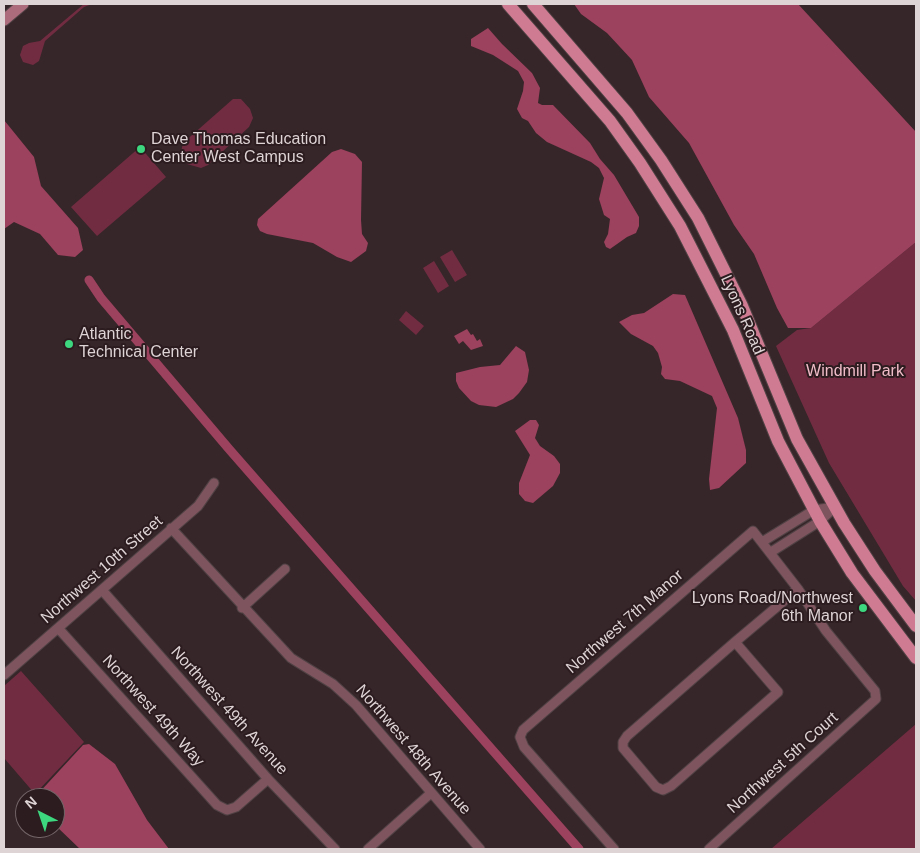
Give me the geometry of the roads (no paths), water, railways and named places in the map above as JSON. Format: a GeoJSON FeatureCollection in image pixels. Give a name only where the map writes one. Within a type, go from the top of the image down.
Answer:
{"type":"FeatureCollection","features":[{"type":"Feature","properties":{"kind":"main road"},"geometry":{"type":"LineString","coordinates":[[4,20],[23,4]]}},
{"type":"Feature","properties":{"kind":"main road","name":"Lyons Road"},"geometry":{"type":"LineString","coordinates":[[508,4],[610,122],[680,226],[718,299],[778,441],[817,516],[852,573],[916,658]]}},
{"type":"Feature","properties":{"kind":"main road","name":"Lyons Road"},"geometry":{"type":"LineString","coordinates":[[533,4],[626,113],[661,160],[698,218],[742,306],[797,439],[835,507],[875,571],[916,626]]}},
{"type":"Feature","properties":{"kind":"street","name":"Northwest 10th Street"},"geometry":{"type":"LineString","coordinates":[[4,675],[198,506],[214,483]]}},
{"type":"Feature","properties":{"kind":"street"},"geometry":{"type":"LineString","coordinates":[[735,642],[778,692],[671,786],[663,790],[656,787],[623,748],[623,742],[735,642],[798,589],[762,542],[835,507]]}},
{"type":"Feature","properties":{"kind":"street"},"geometry":{"type":"LineString","coordinates":[[771,552],[817,516]]}},
{"type":"Feature","properties":{"kind":"street","name":"Northwest 48th Avenue"},"geometry":{"type":"LineString","coordinates":[[171,528],[242,608],[291,658],[333,684],[356,705],[480,849]]}},
{"type":"Feature","properties":{"kind":"street","name":"Northwest 7th Manor"},"geometry":{"type":"LineString","coordinates":[[614,849],[524,747],[520,737],[523,730],[753,531],[762,542]]}},
{"type":"Feature","properties":{"kind":"street"},"geometry":{"type":"LineString","coordinates":[[242,608],[285,570]]}},
{"type":"Feature","properties":{"kind":"street","name":"Northwest 5th Court"},"geometry":{"type":"LineString","coordinates":[[709,849],[876,699],[875,691],[826,631],[798,589]]}},
{"type":"Feature","properties":{"kind":"street","name":"Northwest 49th Avenue"},"geometry":{"type":"LineString","coordinates":[[102,590],[268,778],[335,849]]}},
{"type":"Feature","properties":{"kind":"street","name":"Northwest 49th Way"},"geometry":{"type":"LineString","coordinates":[[58,628],[217,805],[227,810],[236,807],[268,778]]}},
{"type":"Feature","properties":{"kind":"street"},"geometry":{"type":"LineString","coordinates":[[368,849],[431,792]]}},
{"type":"Feature","properties":{"kind":"waterway"},"geometry":{"type":"LineString","coordinates":[[89,280],[101,298],[229,449],[579,849]]}},
{"type":"Feature","properties":{"kind":"place","name":"Dave Thomas Education Center West Campus"},"geometry":{"type":"Point","coordinates":[141,149]}},
{"type":"Feature","properties":{"kind":"place","name":"Atlantic Technical Center"},"geometry":{"type":"Point","coordinates":[69,344]}},
{"type":"Feature","properties":{"kind":"place","name":"Lyons Road/Northwest 6th Manor"},"geometry":{"type":"Point","coordinates":[863,608]}},
{"type":"Feature","properties":{"kind":"park label","name":"Windmill Park"},"geometry":{"type":"Point","coordinates":[855,372]}}]}
